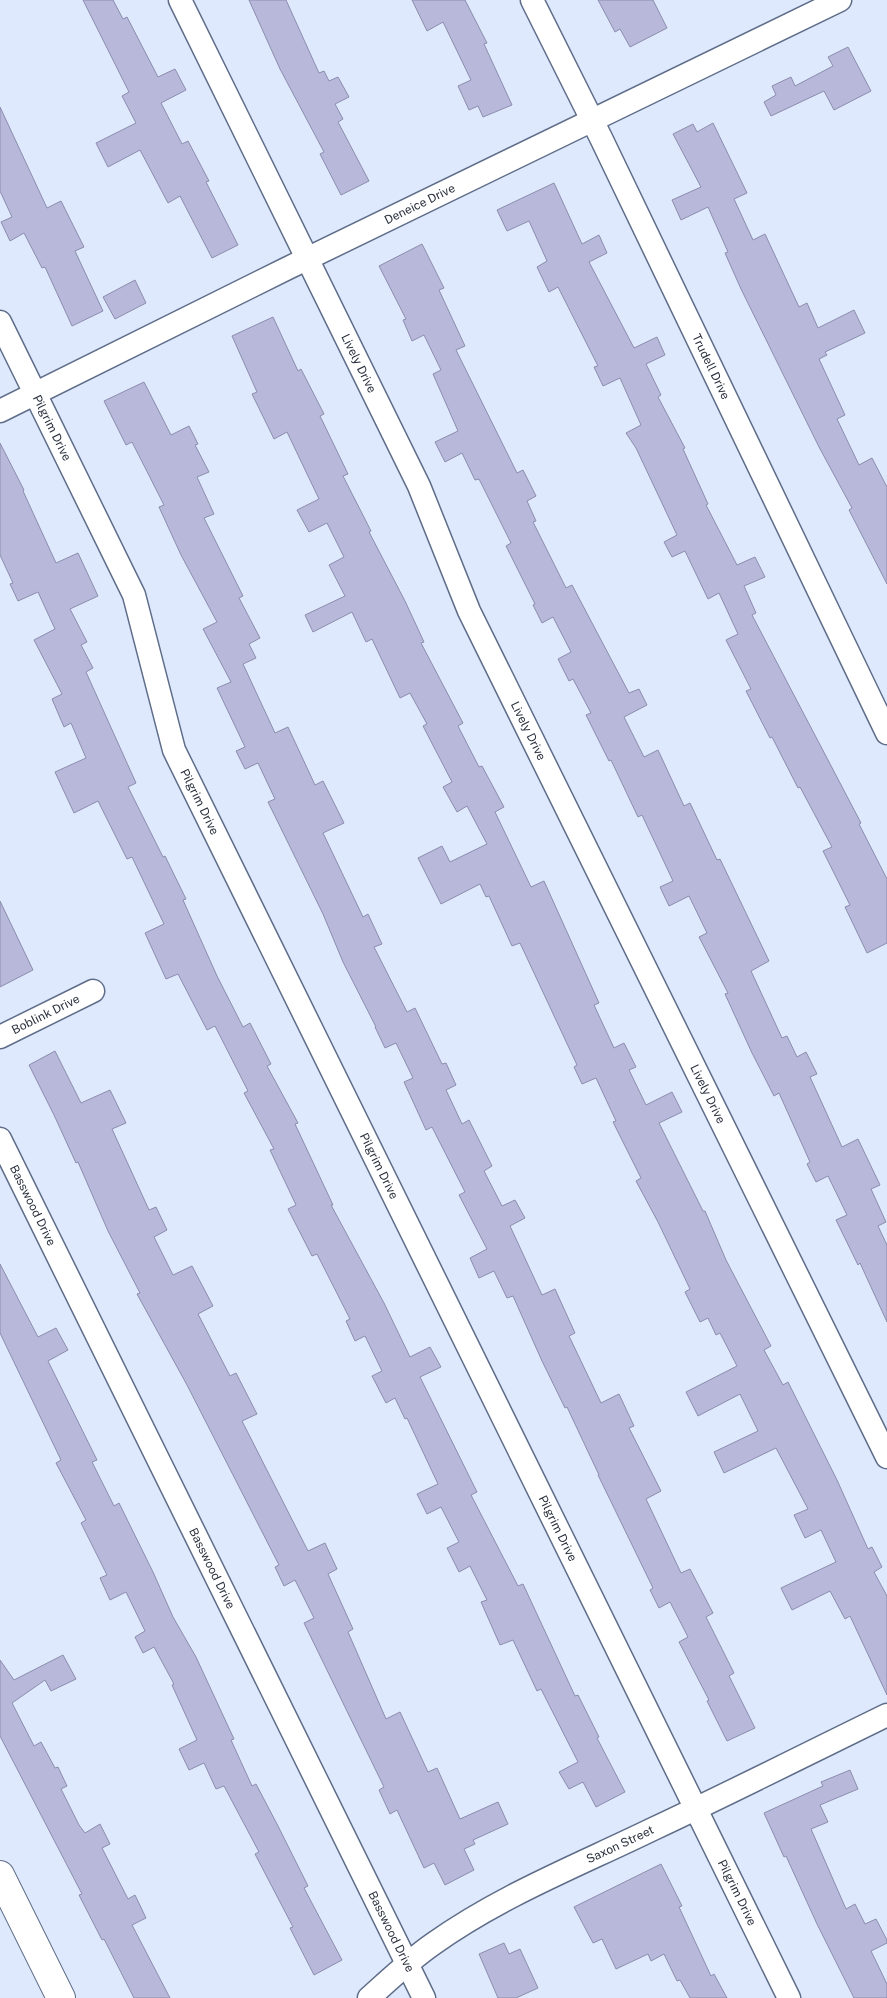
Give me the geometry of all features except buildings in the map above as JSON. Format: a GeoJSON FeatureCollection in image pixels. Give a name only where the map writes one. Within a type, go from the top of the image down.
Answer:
{"type":"FeatureCollection","features":[{"type":"Feature","properties":{"kind":"street","name":"Lively Drive"},"geometry":{"type":"LineString","coordinates":[[180,0],[419,486],[469,611],[887,1457]]}},
{"type":"Feature","properties":{"kind":"street","name":"Trudell Drive"},"geometry":{"type":"LineString","coordinates":[[532,0],[592,120],[887,734]]}},
{"type":"Feature","properties":{"kind":"street","name":"Deneice Drive"},"geometry":{"type":"LineString","coordinates":[[0,411],[840,0]]}},
{"type":"Feature","properties":{"kind":"street","name":"Pilgrim Drive"},"geometry":{"type":"LineString","coordinates":[[0,322],[134,595],[174,750],[789,1998]]}},
{"type":"Feature","properties":{"kind":"street","name":"Boblink Drive"},"geometry":{"type":"LineString","coordinates":[[0,1037],[93,991]]}},
{"type":"Feature","properties":{"kind":"street","name":"Basswood Drive"},"geometry":{"type":"LineString","coordinates":[[0,1139],[424,1998]]}},
{"type":"Feature","properties":{"kind":"street","name":"Saxon Street"},"geometry":{"type":"LineString","coordinates":[[370,1998],[407,1963],[472,1919],[512,1896],[696,1809],[887,1715]]}},
{"type":"Feature","properties":{"kind":"street"},"geometry":{"type":"LineString","coordinates":[[0,1875],[61,1998]]}}]}
